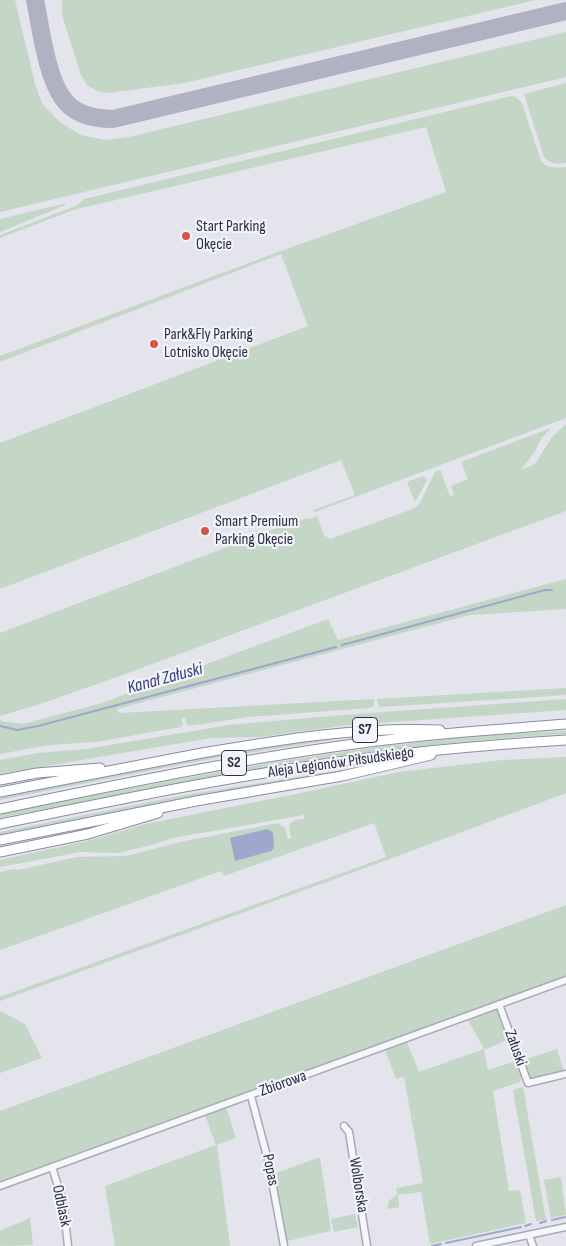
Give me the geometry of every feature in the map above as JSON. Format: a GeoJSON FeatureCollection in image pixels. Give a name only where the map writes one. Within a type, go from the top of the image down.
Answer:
{"type":"FeatureCollection","features":[{"type":"Feature","properties":{"kind":"highway","name":"Aleja Legionów Piłsudskiego"},"geometry":{"type":"LineString","coordinates":[[0,809],[270,756],[377,741],[470,731],[566,724]]}},
{"type":"Feature","properties":{"kind":"highway","name":"S7"},"geometry":{"type":"LineString","coordinates":[[0,792],[261,743],[329,733],[405,728],[470,731]]}},
{"type":"Feature","properties":{"kind":"highway","name":"Aleja Legionów Piłsudskiego"},"geometry":{"type":"LineString","coordinates":[[0,824],[273,772],[375,757],[566,740]]}},
{"type":"Feature","properties":{"kind":"highway"},"geometry":{"type":"LineString","coordinates":[[0,840],[196,801],[360,773],[456,749]]}},
{"type":"Feature","properties":{"kind":"highway"},"geometry":{"type":"LineString","coordinates":[[0,780],[37,773],[85,768],[128,767]]}},
{"type":"Feature","properties":{"kind":"highway"},"geometry":{"type":"LineString","coordinates":[[0,852],[88,834],[196,801]]}},
{"type":"Feature","properties":{"kind":"street","name":"Zbiorowa"},"geometry":{"type":"LineString","coordinates":[[0,1186],[566,980]]}},
{"type":"Feature","properties":{"kind":"street","name":"Załuski"},"geometry":{"type":"LineString","coordinates":[[499,1004],[528,1083],[566,1074]]}},
{"type":"Feature","properties":{"kind":"street","name":"Popas"},"geometry":{"type":"LineString","coordinates":[[251,1096],[268,1160],[284,1246]]}},
{"type":"Feature","properties":{"kind":"street","name":"Wolborska"},"geometry":{"type":"LineString","coordinates":[[344,1126],[349,1132],[367,1246]]}},
{"type":"Feature","properties":{"kind":"street","name":"Odblask"},"geometry":{"type":"LineString","coordinates":[[52,1168],[63,1202],[68,1246]]}},
{"type":"Feature","properties":{"kind":"street"},"geometry":{"type":"LineString","coordinates":[[476,1246],[511,1243],[529,1235],[566,1227]]}},
{"type":"Feature","properties":{"kind":"street"},"geometry":{"type":"LineString","coordinates":[[529,1235],[533,1246]]}},
{"type":"Feature","properties":{"kind":"green space"},"geometry":{"type":"Polygon","coordinates":[[[0,0],[15,0],[35,84],[43,105],[60,122],[79,134],[106,140],[129,137],[566,32],[566,77],[0,212],[0,0]]]}},
{"type":"Feature","properties":{"kind":"green space"},"geometry":{"type":"Polygon","coordinates":[[[62,0],[536,0],[184,83],[108,93],[97,91],[87,85],[81,75],[62,15],[62,0]]]}},
{"type":"Feature","properties":{"kind":"green space"},"geometry":{"type":"Polygon","coordinates":[[[566,83],[566,163],[556,163],[544,157],[524,94],[566,83]]]}},
{"type":"Feature","properties":{"kind":"green space"},"geometry":{"type":"Polygon","coordinates":[[[511,96],[516,97],[522,103],[543,164],[556,168],[566,167],[566,418],[315,512],[313,510],[355,495],[341,460],[0,589],[0,443],[308,326],[281,254],[0,362],[0,356],[281,251],[446,192],[426,127],[73,210],[0,238],[0,235],[78,205],[84,199],[511,96]]]}},
{"type":"Feature","properties":{"kind":"green space"},"geometry":{"type":"Polygon","coordinates":[[[67,203],[63,206],[0,232],[0,219],[67,203]]]}},
{"type":"Feature","properties":{"kind":"green space"},"geometry":{"type":"Polygon","coordinates":[[[566,424],[566,511],[117,677],[0,716],[0,633],[285,525],[317,516],[324,535],[330,539],[415,508],[420,503],[435,472],[440,470],[450,496],[454,495],[451,486],[468,479],[461,462],[551,428],[541,439],[521,470],[535,464],[552,437],[566,424]]]}},
{"type":"Feature","properties":{"kind":"green space"},"geometry":{"type":"Polygon","coordinates":[[[424,476],[427,480],[415,502],[407,482],[424,476]]]}},
{"type":"Feature","properties":{"kind":"green space"},"geometry":{"type":"Polygon","coordinates":[[[566,579],[566,609],[470,615],[117,709],[119,713],[374,699],[374,706],[370,708],[248,717],[189,726],[185,718],[181,719],[183,724],[181,727],[96,742],[50,745],[0,754],[0,718],[1,721],[23,724],[102,703],[328,619],[338,640],[566,579]]]}},
{"type":"Feature","properties":{"kind":"green space"},"geometry":{"type":"Polygon","coordinates":[[[566,688],[566,695],[381,707],[378,705],[377,699],[566,688]]]}},
{"type":"Feature","properties":{"kind":"green space"},"geometry":{"type":"Polygon","coordinates":[[[566,699],[566,710],[349,725],[260,737],[211,738],[0,774],[0,760],[38,753],[86,749],[229,725],[566,699]]]}},
{"type":"Feature","properties":{"kind":"green space"},"geometry":{"type":"Polygon","coordinates":[[[566,731],[566,734],[423,746],[353,755],[211,778],[0,818],[0,814],[140,786],[282,761],[423,742],[566,731]]]}},
{"type":"Feature","properties":{"kind":"green space"},"geometry":{"type":"Polygon","coordinates":[[[351,735],[351,737],[216,758],[0,800],[0,797],[215,755],[351,735]]]}},
{"type":"Feature","properties":{"kind":"green space"},"geometry":{"type":"Polygon","coordinates":[[[566,757],[566,793],[0,1001],[0,997],[386,857],[374,823],[224,876],[221,871],[0,950],[0,872],[77,857],[126,856],[185,841],[278,823],[285,828],[288,839],[291,839],[289,825],[295,820],[304,819],[304,815],[173,838],[118,853],[81,852],[0,867],[0,860],[87,841],[145,824],[399,772],[502,760],[566,757]]]}},
{"type":"Feature","properties":{"kind":"green space"},"geometry":{"type":"Polygon","coordinates":[[[355,768],[0,835],[0,832],[184,795],[355,768]]]}},
{"type":"Feature","properties":{"kind":"green space"},"geometry":{"type":"Polygon","coordinates":[[[566,905],[566,978],[0,1183],[0,1111],[566,905]]]}},
{"type":"Feature","properties":{"kind":"green space"},"geometry":{"type":"Polygon","coordinates":[[[497,1008],[509,1039],[484,1050],[488,1070],[519,1060],[522,1074],[520,1082],[493,1091],[509,1191],[520,1190],[526,1223],[430,1244],[421,1192],[398,1195],[399,1207],[388,1209],[388,1202],[397,1194],[396,1188],[423,1183],[404,1077],[396,1079],[385,1050],[407,1042],[419,1072],[484,1049],[468,1020],[497,1008]]]}},
{"type":"Feature","properties":{"kind":"green space"},"geometry":{"type":"Polygon","coordinates":[[[0,1011],[25,1024],[42,1058],[0,1073],[0,1011]]]}},
{"type":"Feature","properties":{"kind":"green space"},"geometry":{"type":"Polygon","coordinates":[[[557,1049],[564,1072],[530,1081],[524,1060],[557,1049]]]}},
{"type":"Feature","properties":{"kind":"green space"},"geometry":{"type":"Polygon","coordinates":[[[523,1087],[546,1220],[536,1221],[513,1090],[523,1087]]]}},
{"type":"Feature","properties":{"kind":"green space"},"geometry":{"type":"Polygon","coordinates":[[[226,1107],[236,1138],[217,1145],[230,1246],[115,1246],[105,1186],[216,1145],[205,1115],[226,1107]]]}},
{"type":"Feature","properties":{"kind":"green space"},"geometry":{"type":"Polygon","coordinates":[[[320,1157],[331,1231],[287,1241],[274,1174],[320,1157]]]}},
{"type":"Feature","properties":{"kind":"green space"},"geometry":{"type":"Polygon","coordinates":[[[561,1177],[566,1215],[551,1218],[544,1180],[561,1177]]]}},
{"type":"Feature","properties":{"kind":"green space"},"geometry":{"type":"Polygon","coordinates":[[[355,1214],[358,1227],[334,1232],[331,1219],[355,1214]]]}},
{"type":"Feature","properties":{"kind":"green space"},"geometry":{"type":"Polygon","coordinates":[[[30,1218],[33,1245],[0,1246],[0,1231],[30,1218]]]}},
{"type":"Feature","properties":{"kind":"water"},"geometry":{"type":"Polygon","coordinates":[[[267,829],[273,833],[274,848],[271,851],[235,861],[230,838],[267,829]]]}},
{"type":"Feature","properties":{"kind":"waterway","name":"Kanał Załuski"},"geometry":{"type":"LineString","coordinates":[[342,645],[545,590],[552,590]]}},
{"type":"Feature","properties":{"kind":"waterway","name":"Kanał Załuski"},"geometry":{"type":"LineString","coordinates":[[0,726],[17,730],[38,726],[336,647]]}},
{"type":"Feature","properties":{"kind":"waterway"},"geometry":{"type":"LineString","coordinates":[[552,1220],[565,1217]]}},
{"type":"Feature","properties":{"kind":"waterway"},"geometry":{"type":"LineString","coordinates":[[540,1223],[546,1221]]}},
{"type":"Feature","properties":{"kind":"waterway"},"geometry":{"type":"LineString","coordinates":[[525,1226],[531,1224]]}},
{"type":"Feature","properties":{"kind":"waterway"},"geometry":{"type":"LineString","coordinates":[[446,1243],[521,1227]]}},
{"type":"Feature","properties":{"kind":"waterway"},"geometry":{"type":"LineString","coordinates":[[432,1246],[441,1244]]}},
{"type":"Feature","properties":{"kind":"taxiway"},"geometry":{"type":"LineString","coordinates":[[35,0],[48,64],[56,87],[62,97],[72,108],[84,114],[91,117],[113,119],[566,11]]}},
{"type":"Feature","properties":{"kind":"place","name":"Start Parking Okęcie"},"geometry":{"type":"Point","coordinates":[186,236]}},
{"type":"Feature","properties":{"kind":"place","name":"Park&Fly Parking Lotnisko Okęcie"},"geometry":{"type":"Point","coordinates":[154,344]}},
{"type":"Feature","properties":{"kind":"place","name":"Smart Premium Parking Okęcie"},"geometry":{"type":"Point","coordinates":[205,531]}}]}
